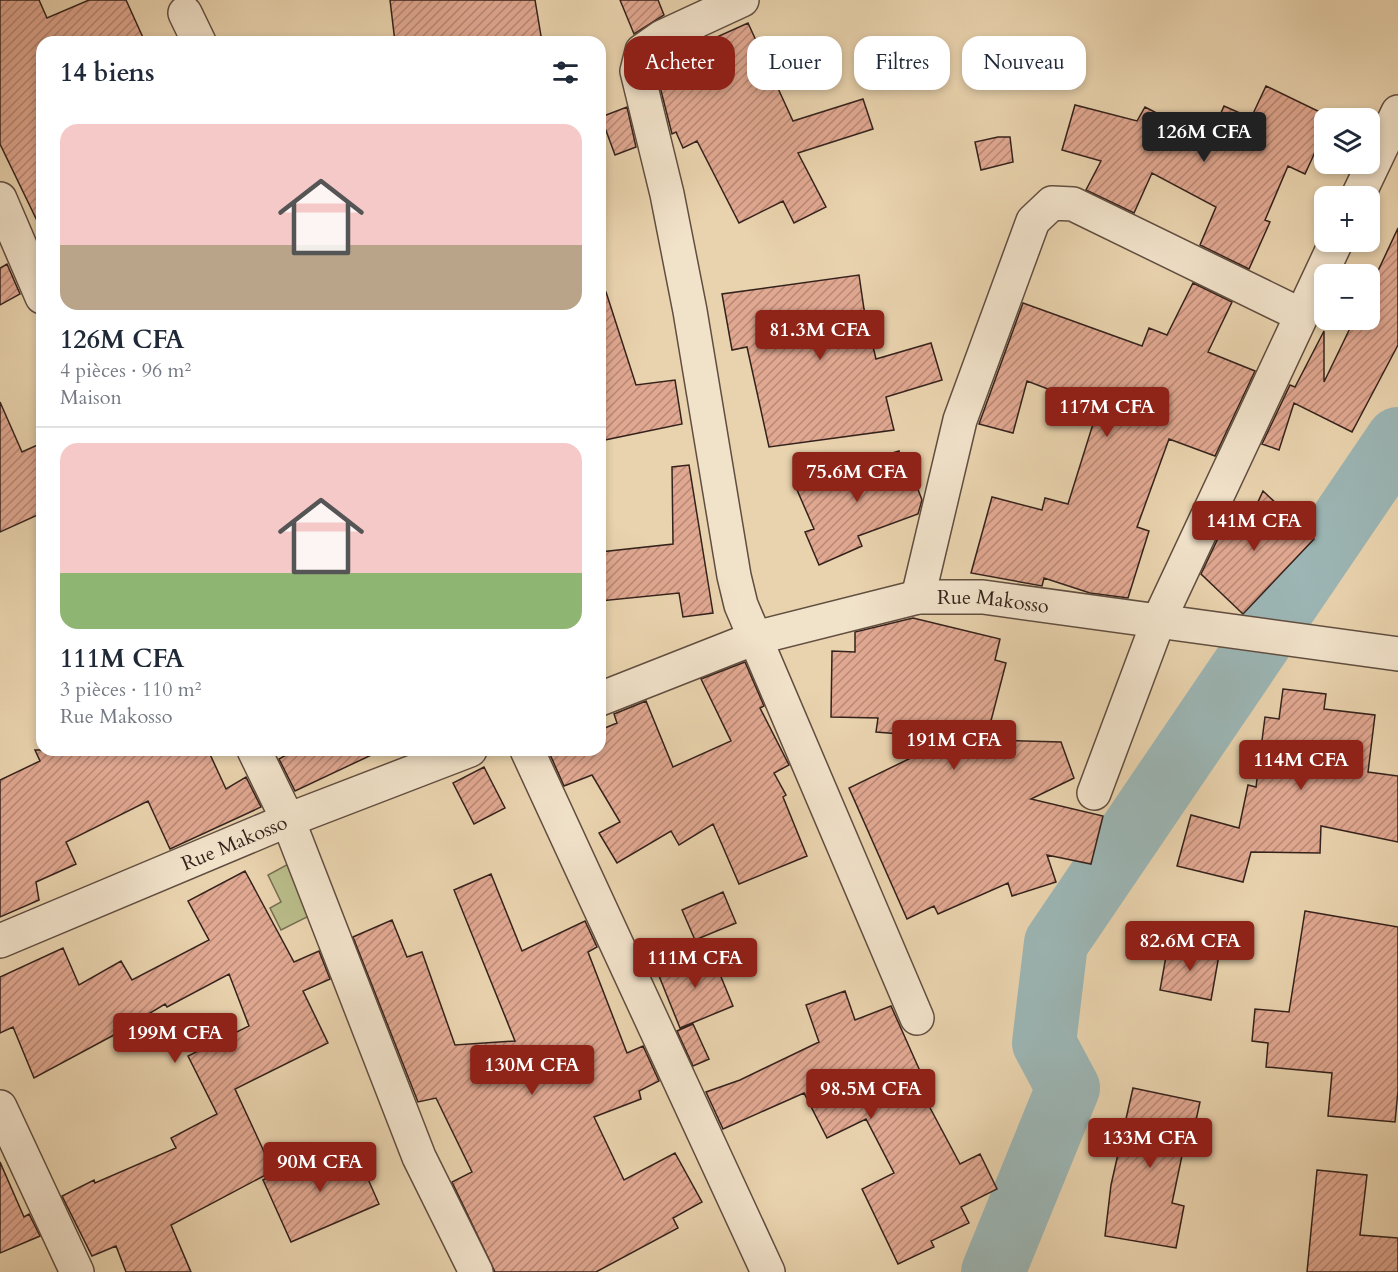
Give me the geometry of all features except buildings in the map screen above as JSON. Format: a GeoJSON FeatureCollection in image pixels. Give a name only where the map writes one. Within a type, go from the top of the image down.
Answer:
{"type":"FeatureCollection","features":[{"type":"Feature","properties":{"kind":"street"},"geometry":{"type":"LineString","coordinates":[[742,0],[662,37],[642,51],[637,71],[667,194],[690,311],[734,576],[741,605],[917,1018]]}},
{"type":"Feature","properties":{"kind":"street"},"geometry":{"type":"LineString","coordinates":[[185,13],[197,36]]}},
{"type":"Feature","properties":{"kind":"street"},"geometry":{"type":"LineString","coordinates":[[1363,186],[1398,112]]}},
{"type":"Feature","properties":{"kind":"street"},"geometry":{"type":"LineString","coordinates":[[0,199],[36,283]]}},
{"type":"Feature","properties":{"kind":"street"},"geometry":{"type":"LineString","coordinates":[[918,597],[960,420],[1033,221],[1052,203],[1073,204],[1301,315]]}},
{"type":"Feature","properties":{"kind":"street"},"geometry":{"type":"LineString","coordinates":[[1094,793],[1158,622],[1331,252]]}},
{"type":"Feature","properties":{"kind":"street","name":"Rue Makosso"},"geometry":{"type":"LineString","coordinates":[[606,697],[755,638],[918,597],[983,597],[1398,654]]}},
{"type":"Feature","properties":{"kind":"street"},"geometry":{"type":"LineString","coordinates":[[257,756],[288,820],[419,1158],[476,1272]]}},
{"type":"Feature","properties":{"kind":"street","name":"Rue Makosso"},"geometry":{"type":"LineString","coordinates":[[0,941],[288,820],[454,756]]}},
{"type":"Feature","properties":{"kind":"street"},"geometry":{"type":"LineString","coordinates":[[530,756],[768,1272]]}},
{"type":"Feature","properties":{"kind":"street"},"geometry":{"type":"LineString","coordinates":[[0,1107],[77,1272]]}},
{"type":"Feature","properties":{"kind":"green space"},"geometry":{"type":"Polygon","coordinates":[[[292,862],[317,912],[281,930],[270,908],[281,902],[268,875],[292,862]]]}},
{"type":"Feature","properties":{"kind":"waterway"},"geometry":{"type":"LineString","coordinates":[[993,1272],[1068,1088],[1044,1043],[1056,943],[1398,439]]}}]}
